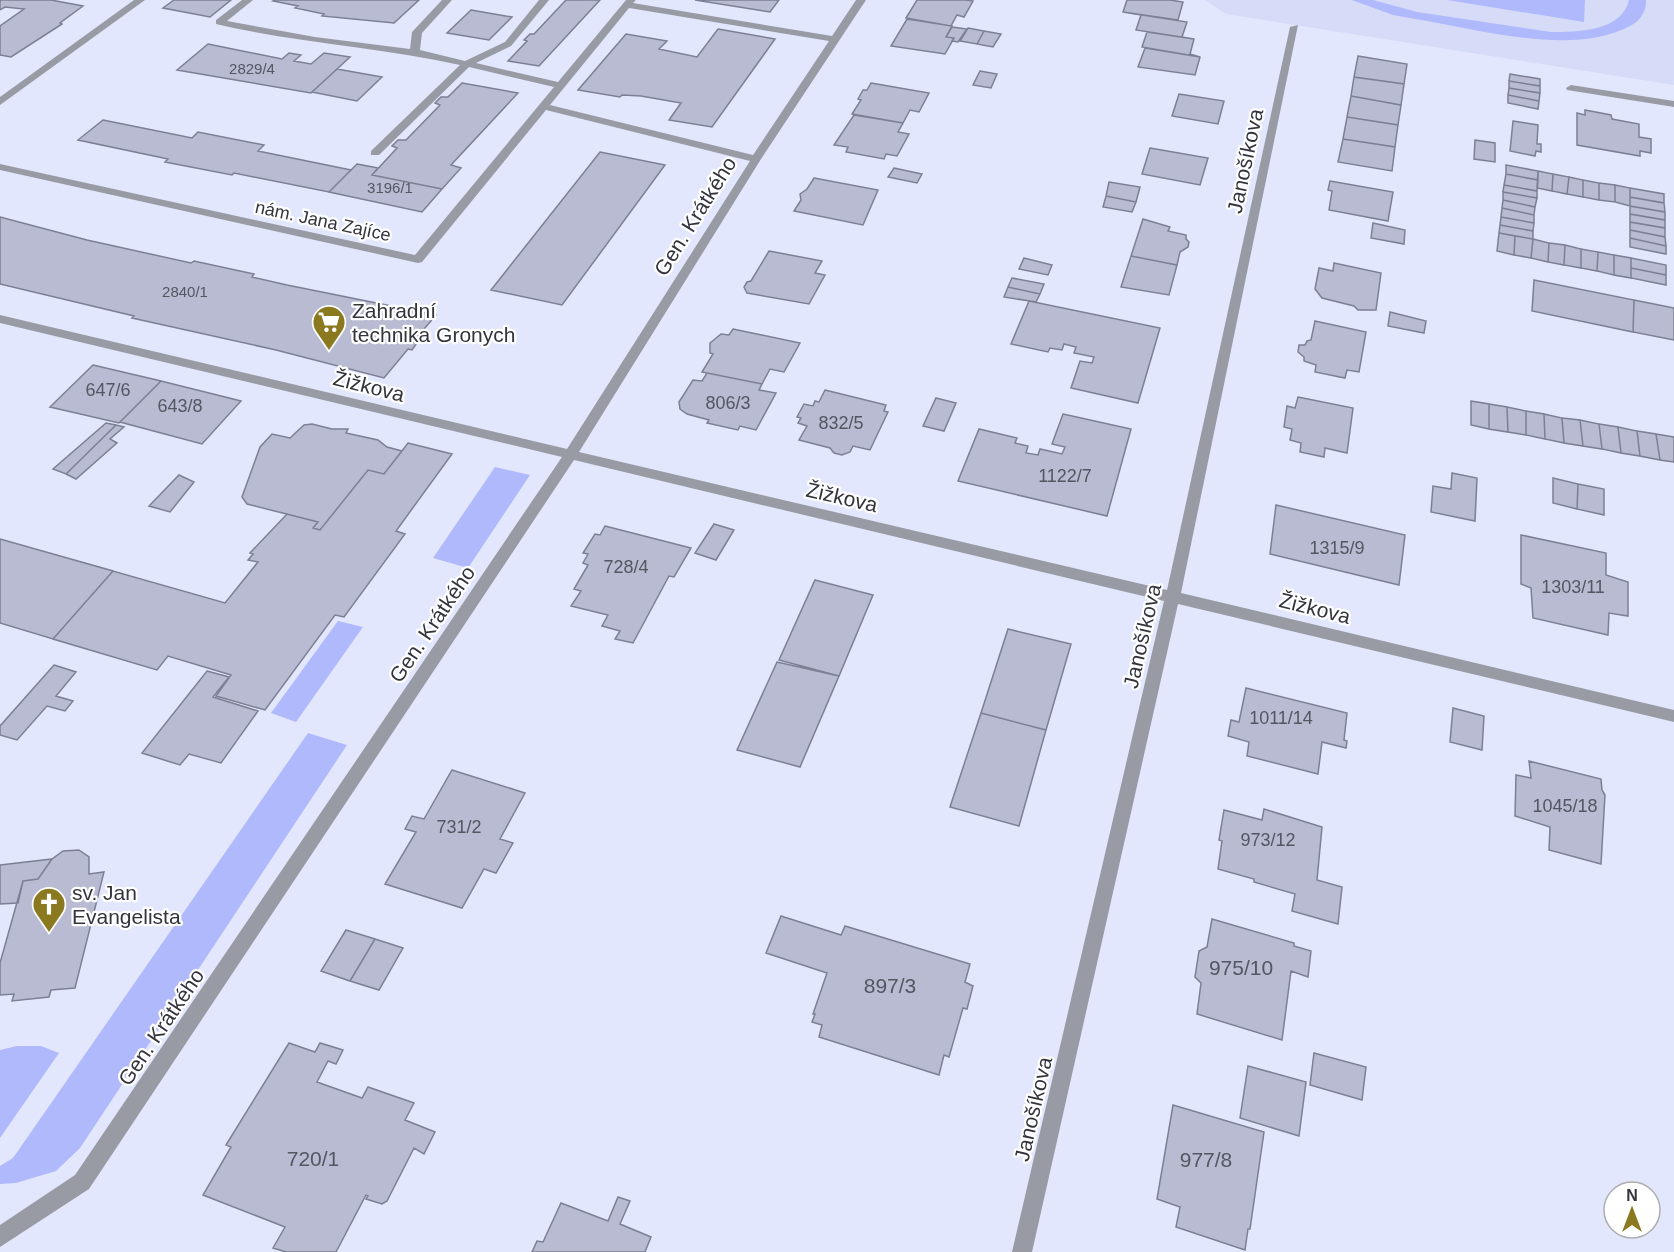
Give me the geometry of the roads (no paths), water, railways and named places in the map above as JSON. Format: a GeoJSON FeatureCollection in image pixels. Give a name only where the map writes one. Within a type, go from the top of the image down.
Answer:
{"type":"FeatureCollection","features":[{"type":"Feature","properties":{"kind":"street"},"geometry":{"type":"LineString","coordinates":[[0,102],[140,0]]}},
{"type":"Feature","properties":{"kind":"street"},"geometry":{"type":"LineString","coordinates":[[248,0],[219,22],[315,40],[415,52],[562,86]]}},
{"type":"Feature","properties":{"kind":"street"},"geometry":{"type":"LineString","coordinates":[[415,52],[417,32],[447,0]]}},
{"type":"Feature","properties":{"kind":"street"},"geometry":{"type":"LineString","coordinates":[[375,153],[468,63],[508,44],[544,0]]}},
{"type":"Feature","properties":{"kind":"street","name":"Gen. Krátkého"},"geometry":{"type":"LineString","coordinates":[[0,1237],[82,1182],[570,456],[756,159],[861,0]]}},
{"type":"Feature","properties":{"kind":"street"},"geometry":{"type":"LineString","coordinates":[[629,3],[834,39]]}},
{"type":"Feature","properties":{"kind":"street","name":"nám. Jana Zajíce"},"geometry":{"type":"LineString","coordinates":[[0,167],[418,259],[629,3]]}},
{"type":"Feature","properties":{"kind":"street","name":"Janošíkova"},"geometry":{"type":"LineString","coordinates":[[1022,1252],[1173,596],[1295,27]]}},
{"type":"Feature","properties":{"kind":"street"},"geometry":{"type":"LineString","coordinates":[[1571,88],[1674,104]]}},
{"type":"Feature","properties":{"kind":"street"},"geometry":{"type":"LineString","coordinates":[[544,107],[756,159]]}},
{"type":"Feature","properties":{"kind":"street","name":"Žižkova"},"geometry":{"type":"LineString","coordinates":[[0,319],[1674,716]]}},
{"type":"Feature","properties":{"kind":"place","name":"Zahradní technika Gronych"},"geometry":{"type":"Point","coordinates":[329,351]}},
{"type":"Feature","properties":{"kind":"place","name":"sv. Jan Evangelista"},"geometry":{"type":"Point","coordinates":[49,933]}}]}
